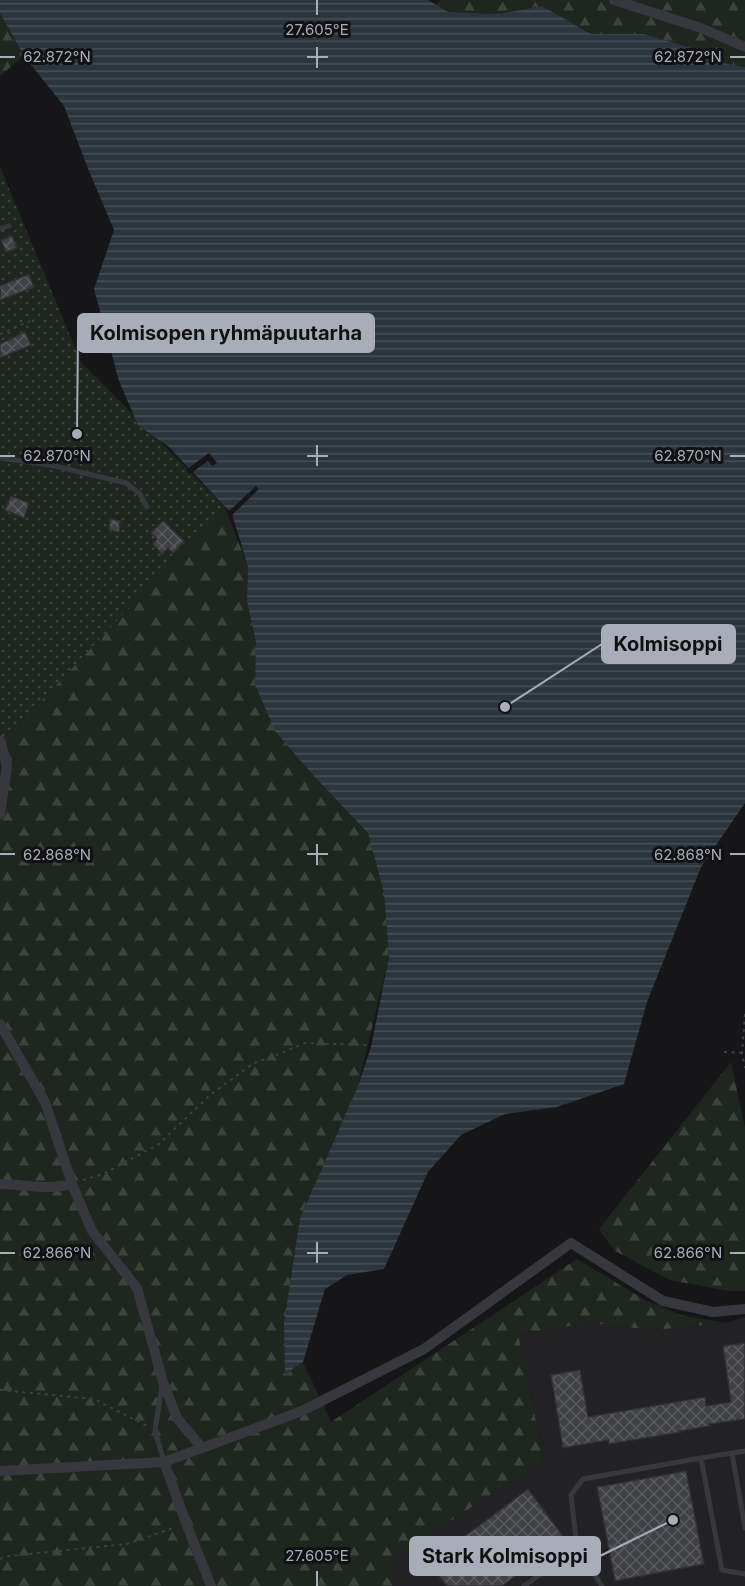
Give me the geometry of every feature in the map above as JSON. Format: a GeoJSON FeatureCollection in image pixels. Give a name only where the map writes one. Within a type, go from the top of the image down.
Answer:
{"type":"FeatureCollection","features":[{"type":"Feature","properties":{"kind":"street"},"geometry":{"type":"LineString","coordinates":[[614,0],[701,28],[745,47]]}},
{"type":"Feature","properties":{"kind":"street"},"geometry":{"type":"LineString","coordinates":[[0,740],[7,766],[0,814]]}},
{"type":"Feature","properties":{"kind":"street"},"geometry":{"type":"LineString","coordinates":[[0,1024],[45,1102],[72,1184],[92,1231],[137,1288],[163,1382],[177,1418],[202,1448]]}},
{"type":"Feature","properties":{"kind":"street"},"geometry":{"type":"LineString","coordinates":[[0,1184],[35,1188],[61,1187],[72,1184]]}},
{"type":"Feature","properties":{"kind":"street"},"geometry":{"type":"LineString","coordinates":[[0,1471],[164,1462],[302,1411],[424,1349],[571,1243],[663,1301],[712,1312],[745,1309]]}},
{"type":"Feature","properties":{"kind":"street"},"geometry":{"type":"LineString","coordinates":[[164,1462],[211,1586]]}},
{"type":"Feature","properties":{"kind":"lane"},"geometry":{"type":"LineString","coordinates":[[0,229],[9,226]]}},
{"type":"Feature","properties":{"kind":"lane"},"geometry":{"type":"LineString","coordinates":[[0,458],[50,465],[126,483],[140,494],[147,507]]}},
{"type":"Feature","properties":{"kind":"lane"},"geometry":{"type":"LineString","coordinates":[[163,1382],[154,1430],[164,1462]]}},
{"type":"Feature","properties":{"kind":"lane"},"geometry":{"type":"LineString","coordinates":[[602,1586],[577,1548],[571,1495],[583,1479],[745,1451]]}},
{"type":"Feature","properties":{"kind":"lane"},"geometry":{"type":"LineString","coordinates":[[732,1453],[745,1528]]}},
{"type":"Feature","properties":{"kind":"lane"},"geometry":{"type":"LineString","coordinates":[[701,1458],[722,1570],[745,1574]]}},
{"type":"Feature","properties":{"kind":"lane"},"geometry":{"type":"LineString","coordinates":[[524,1586],[577,1548]]}},
{"type":"Feature","properties":{"kind":"path"},"geometry":{"type":"LineString","coordinates":[[0,334],[36,319]]}},
{"type":"Feature","properties":{"kind":"path"},"geometry":{"type":"LineString","coordinates":[[745,1014],[745,1068]]}},
{"type":"Feature","properties":{"kind":"path"},"geometry":{"type":"LineString","coordinates":[[72,1184],[103,1174],[159,1144],[210,1095],[254,1063],[304,1043],[370,1045]]}},
{"type":"Feature","properties":{"kind":"path"},"geometry":{"type":"LineString","coordinates":[[724,1052],[744,1053]]}},
{"type":"Feature","properties":{"kind":"path"},"geometry":{"type":"LineString","coordinates":[[0,1390],[94,1399],[154,1430]]}},
{"type":"Feature","properties":{"kind":"path"},"geometry":{"type":"LineString","coordinates":[[0,1559],[9,1556],[128,1544],[186,1523]]}},
{"type":"Feature","properties":{"kind":"shaded area"},"geometry":{"type":"Polygon","coordinates":[[[0,0],[428,0],[448,12],[498,14],[542,6],[591,34],[644,34],[699,50],[723,63],[745,67],[745,803],[701,867],[647,1002],[624,1084],[557,1107],[505,1114],[461,1135],[428,1172],[384,1269],[347,1275],[325,1289],[303,1362],[285,1374],[284,1323],[300,1218],[358,1086],[371,1047],[389,957],[384,893],[368,833],[275,731],[255,684],[256,642],[247,601],[248,567],[232,514],[169,447],[138,425],[119,381],[94,289],[114,230],[64,106],[24,56],[0,13],[0,0]]]}},
{"type":"Feature","properties":{"kind":"shaded area"},"geometry":{"type":"Polygon","coordinates":[[[745,1317],[745,1586],[392,1586],[395,1557],[544,1460],[518,1334],[590,1323],[653,1330],[726,1323],[745,1317]]]}},
{"type":"Feature","properties":{"kind":"green space"},"geometry":{"type":"Polygon","coordinates":[[[441,0],[745,0],[745,67],[723,63],[699,50],[644,34],[591,34],[542,6],[498,14],[448,12],[437,5],[441,0]]]}},
{"type":"Feature","properties":{"kind":"green space"},"geometry":{"type":"Polygon","coordinates":[[[0,13],[24,56],[0,76],[0,13]]]}},
{"type":"Feature","properties":{"kind":"green space"},"geometry":{"type":"Polygon","coordinates":[[[0,167],[81,362],[225,507],[0,744],[0,167]]]}},
{"type":"Feature","properties":{"kind":"green space"},"geometry":{"type":"Polygon","coordinates":[[[225,507],[248,567],[247,601],[256,642],[255,684],[368,833],[384,893],[389,957],[358,1086],[300,1218],[286,1374],[303,1362],[331,1422],[577,1259],[645,1300],[681,1315],[726,1323],[653,1330],[590,1323],[518,1334],[544,1460],[395,1557],[392,1586],[0,1586],[0,744],[225,507]]]}},
{"type":"Feature","properties":{"kind":"green space"},"geometry":{"type":"Polygon","coordinates":[[[731,1062],[745,1128],[745,1291],[729,1291],[670,1280],[615,1251],[599,1229],[731,1062]]]}},
{"type":"Feature","properties":{"kind":"pier"},"geometry":{"type":"Polygon","coordinates":[[[209,453],[217,463],[212,466],[208,461],[190,474],[186,470],[209,453]]]}},
{"type":"Feature","properties":{"kind":"pier"},"geometry":{"type":"Polygon","coordinates":[[[256,486],[259,489],[231,516],[227,513],[256,486]]]}},
{"type":"Feature","properties":{"kind":"building"},"geometry":{"type":"Polygon","coordinates":[[[12,236],[17,248],[6,252],[1,240],[12,236]]]}},
{"type":"Feature","properties":{"kind":"building"},"geometry":{"type":"Polygon","coordinates":[[[29,274],[34,287],[0,300],[0,286],[29,274]]]}},
{"type":"Feature","properties":{"kind":"building"},"geometry":{"type":"Polygon","coordinates":[[[25,332],[31,345],[0,358],[0,344],[25,332]]]}},
{"type":"Feature","properties":{"kind":"building"},"geometry":{"type":"Polygon","coordinates":[[[11,496],[29,503],[24,518],[5,510],[11,496]]]}},
{"type":"Feature","properties":{"kind":"building"},"geometry":{"type":"Polygon","coordinates":[[[110,519],[120,521],[119,532],[109,530],[110,519]]]}},
{"type":"Feature","properties":{"kind":"building"},"geometry":{"type":"Polygon","coordinates":[[[163,521],[184,541],[173,553],[168,548],[162,554],[153,544],[157,539],[151,533],[163,521]]]}},
{"type":"Feature","properties":{"kind":"building"},"geometry":{"type":"Polygon","coordinates":[[[745,1343],[745,1419],[609,1444],[608,1440],[563,1448],[551,1375],[580,1370],[588,1417],[705,1397],[706,1406],[731,1402],[723,1346],[745,1343]]]}},
{"type":"Feature","properties":{"kind":"building"},"geometry":{"type":"Polygon","coordinates":[[[686,1471],[704,1564],[615,1581],[597,1487],[686,1471]]]}},
{"type":"Feature","properties":{"kind":"building"},"geometry":{"type":"Polygon","coordinates":[[[528,1489],[565,1539],[502,1586],[447,1586],[429,1563],[528,1489]]]}},
{"type":"Feature","properties":{"kind":"place","name":"Kolmisopen ryhmäpuutarha"},"geometry":{"type":"Point","coordinates":[77,434]}},
{"type":"Feature","properties":{"kind":"place","name":"Kolmisoppi"},"geometry":{"type":"Point","coordinates":[505,707]}},
{"type":"Feature","properties":{"kind":"place","name":"Stark Kolmisoppi"},"geometry":{"type":"Point","coordinates":[673,1520]}}]}
